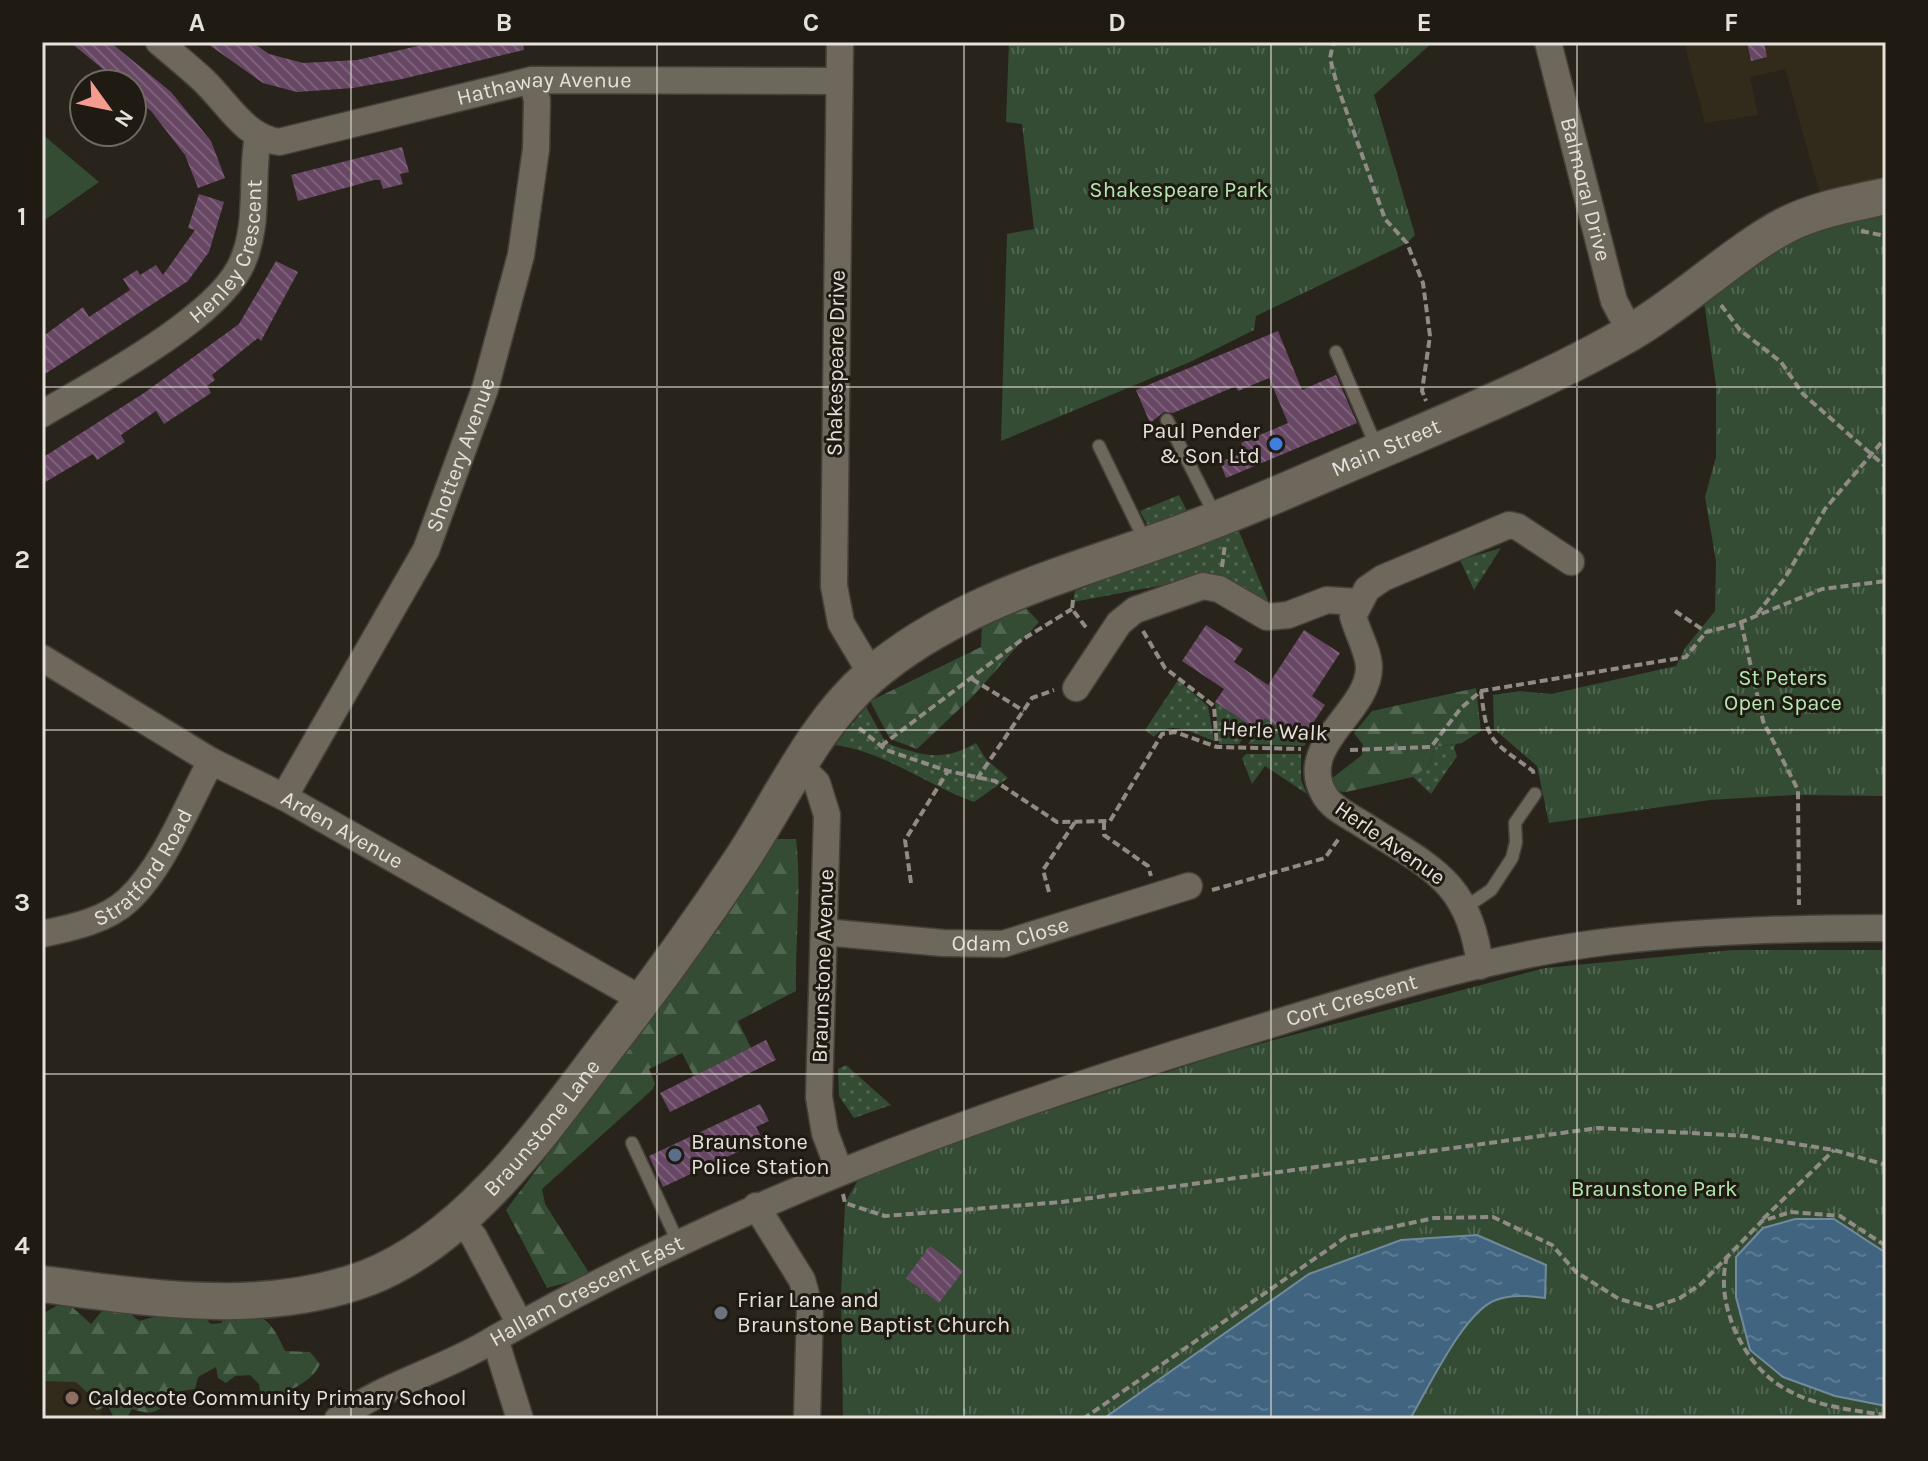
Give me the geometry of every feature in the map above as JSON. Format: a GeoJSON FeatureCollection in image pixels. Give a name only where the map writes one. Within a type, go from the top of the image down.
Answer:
{"type":"FeatureCollection","features":[{"type":"Feature","properties":{"kind":"street"},"geometry":{"type":"LineString","coordinates":[[159,42],[258,136]]}},
{"type":"Feature","properties":{"kind":"street","name":"Shakespeare Drive"},"geometry":{"type":"LineString","coordinates":[[840,42],[834,586],[841,623],[872,675]]}},
{"type":"Feature","properties":{"kind":"street","name":"Balmoral Drive"},"geometry":{"type":"LineString","coordinates":[[1548,42],[1614,301],[1631,333]]}},
{"type":"Feature","properties":{"kind":"street","name":"Hathaway Avenue"},"geometry":{"type":"LineString","coordinates":[[258,136],[279,142],[295,141],[532,80],[839,81]]}},
{"type":"Feature","properties":{"kind":"street","name":"Shottery Avenue"},"geometry":{"type":"LineString","coordinates":[[284,797],[426,550],[485,389],[521,255],[536,149],[537,100],[532,80]]}},
{"type":"Feature","properties":{"kind":"street","name":"Henley Crescent"},"geometry":{"type":"LineString","coordinates":[[42,414],[202,315],[239,269],[254,214],[258,136]]}},
{"type":"Feature","properties":{"kind":"street","name":"Main Street"},"geometry":{"type":"LineString","coordinates":[[872,675],[920,641],[997,599],[1217,520],[1437,425],[1631,333],[1783,227],[1810,214],[1886,196]]}},
{"type":"Feature","properties":{"kind":"street"},"geometry":{"type":"LineString","coordinates":[[1323,751],[1362,690],[1369,669],[1353,616],[1357,602],[1367,589],[1383,578],[1509,525],[1518,527],[1571,562]]}},
{"type":"Feature","properties":{"kind":"street"},"geometry":{"type":"LineString","coordinates":[[1076,688],[1119,623],[1132,612],[1203,586],[1219,589],[1267,617],[1288,615],[1327,600],[1357,602]]}},
{"type":"Feature","properties":{"kind":"street","name":"Arden Avenue"},"geometry":{"type":"LineString","coordinates":[[42,658],[211,761],[284,797],[643,1000]]}},
{"type":"Feature","properties":{"kind":"street","name":"Braunstone Lane"},"geometry":{"type":"LineString","coordinates":[[42,1284],[207,1302],[277,1298],[364,1279],[400,1262],[460,1221],[558,1111],[643,1000],[738,866],[801,767],[818,733],[872,675]]}},
{"type":"Feature","properties":{"kind":"street","name":"Herle Avenue"},"geometry":{"type":"LineString","coordinates":[[1323,751],[1318,773],[1325,796],[1451,884],[1466,907],[1476,934],[1480,966]]}},
{"type":"Feature","properties":{"kind":"street","name":"Stratford Road"},"geometry":{"type":"LineString","coordinates":[[42,934],[84,925],[127,902],[151,872],[211,761]]}},
{"type":"Feature","properties":{"kind":"street","name":"Braunstone Avenue"},"geometry":{"type":"LineString","coordinates":[[801,767],[817,783],[827,815],[819,1097],[825,1133],[839,1170]]}},
{"type":"Feature","properties":{"kind":"street","name":"Odam Close"},"geometry":{"type":"LineString","coordinates":[[824,932],[955,944],[1003,944],[1189,886]]}},
{"type":"Feature","properties":{"kind":"street","name":"Cort Crescent"},"geometry":{"type":"LineString","coordinates":[[839,1170],[1142,1064],[1341,1003],[1480,966],[1586,945],[1700,932],[1886,928]]}},
{"type":"Feature","properties":{"kind":"street","name":"Hallam Crescent East"},"geometry":{"type":"LineString","coordinates":[[338,1419],[354,1406],[460,1358],[678,1242],[839,1170]]}},
{"type":"Feature","properties":{"kind":"street"},"geometry":{"type":"LineString","coordinates":[[756,1206],[802,1280],[810,1309],[807,1419]]}},
{"type":"Feature","properties":{"kind":"street"},"geometry":{"type":"LineString","coordinates":[[460,1221],[474,1237],[520,1324]]}},
{"type":"Feature","properties":{"kind":"street"},"geometry":{"type":"LineString","coordinates":[[495,1339],[520,1419]]}},
{"type":"Feature","properties":{"kind":"lane"},"geometry":{"type":"LineString","coordinates":[[1336,352],[1378,451]]}},
{"type":"Feature","properties":{"kind":"lane"},"geometry":{"type":"LineString","coordinates":[[1167,420],[1217,520]]}},
{"type":"Feature","properties":{"kind":"lane"},"geometry":{"type":"LineString","coordinates":[[1099,446],[1148,546]]}},
{"type":"Feature","properties":{"kind":"lane"},"geometry":{"type":"LineString","coordinates":[[1466,907],[1491,890],[1512,858],[1516,842],[1515,823],[1535,794]]}},
{"type":"Feature","properties":{"kind":"lane"},"geometry":{"type":"LineString","coordinates":[[632,1143],[678,1242]]}},
{"type":"Feature","properties":{"kind":"path"},"geometry":{"type":"LineString","coordinates":[[1339,42],[1333,44],[1330,58],[1366,170],[1385,219],[1407,243],[1423,283],[1430,336],[1422,391],[1437,425]]}},
{"type":"Feature","properties":{"kind":"path"},"geometry":{"type":"LineString","coordinates":[[1705,284],[1740,330],[1781,362],[1803,394],[1886,467]]}},
{"type":"Feature","properties":{"kind":"path"},"geometry":{"type":"LineString","coordinates":[[1755,615],[1785,578],[1825,509],[1886,437]]}},
{"type":"Feature","properties":{"kind":"path"},"geometry":{"type":"LineString","coordinates":[[1217,520],[1226,538],[1219,589]]}},
{"type":"Feature","properties":{"kind":"path"},"geometry":{"type":"LineString","coordinates":[[1073,570],[1072,609],[1084,627],[1107,640]]}},
{"type":"Feature","properties":{"kind":"path"},"geometry":{"type":"LineString","coordinates":[[1535,794],[1533,771],[1492,741],[1486,732],[1481,691],[1686,657],[1706,632],[1741,622],[1822,589],[1886,581]]}},
{"type":"Feature","properties":{"kind":"path"},"geometry":{"type":"LineString","coordinates":[[881,746],[1020,641],[1072,609]]}},
{"type":"Feature","properties":{"kind":"path"},"geometry":{"type":"LineString","coordinates":[[1675,611],[1706,632]]}},
{"type":"Feature","properties":{"kind":"path"},"geometry":{"type":"LineString","coordinates":[[1132,612],[1165,668],[1214,706],[1217,747]]}},
{"type":"Feature","properties":{"kind":"path"},"geometry":{"type":"LineString","coordinates":[[1741,622],[1763,721],[1798,790],[1800,928]]}},
{"type":"Feature","properties":{"kind":"path"},"geometry":{"type":"LineString","coordinates":[[972,679],[1024,711]]}},
{"type":"Feature","properties":{"kind":"path"},"geometry":{"type":"LineString","coordinates":[[977,779],[1032,698],[1057,689],[1076,688]]}},
{"type":"Feature","properties":{"kind":"path","name":"Herle Walk"},"geometry":{"type":"LineString","coordinates":[[1104,822],[1110,821],[1126,797],[1134,777],[1162,734],[1175,732],[1217,747],[1323,751],[1431,747],[1461,708],[1481,691]]}},
{"type":"Feature","properties":{"kind":"path"},"geometry":{"type":"LineString","coordinates":[[839,707],[881,746],[948,771],[995,781],[1057,822],[1104,822],[1104,835],[1148,866],[1157,896]]}},
{"type":"Feature","properties":{"kind":"path"},"geometry":{"type":"LineString","coordinates":[[911,883],[905,840],[948,771]]}},
{"type":"Feature","properties":{"kind":"path"},"geometry":{"type":"LineString","coordinates":[[1189,886],[1200,893],[1325,858],[1353,818]]}},
{"type":"Feature","properties":{"kind":"path"},"geometry":{"type":"LineString","coordinates":[[1049,892],[1043,870],[1075,822]]}},
{"type":"Feature","properties":{"kind":"path"},"geometry":{"type":"LineString","coordinates":[[839,1170],[845,1203],[885,1216],[1062,1202],[1598,1128],[1746,1136],[1834,1150],[1886,1165]]}},
{"type":"Feature","properties":{"kind":"path"},"geometry":{"type":"LineString","coordinates":[[1083,1419],[1346,1237],[1434,1218],[1493,1217],[1552,1245],[1576,1272],[1619,1299],[1652,1308],[1680,1298],[1701,1284],[1728,1253],[1834,1150]]}},
{"type":"Feature","properties":{"kind":"path"},"geometry":{"type":"LineString","coordinates":[[1762,1221],[1791,1212],[1840,1216],[1886,1246]]}},
{"type":"Feature","properties":{"kind":"path"},"geometry":{"type":"LineString","coordinates":[[1728,1253],[1723,1275],[1725,1302],[1746,1356],[1771,1380],[1803,1398],[1838,1410],[1886,1415]]}},
{"type":"Feature","properties":{"kind":"shaded area"},"geometry":{"type":"Polygon","coordinates":[[[1684,42],[1882,42],[1886,76],[1886,180],[1820,194],[1785,69],[1750,77],[1758,115],[1705,123],[1684,42]]]}},
{"type":"Feature","properties":{"kind":"shaded area","name":"Caldecote Community Primary School"},"geometry":{"type":"Polygon","coordinates":[[[42,1375],[104,1378],[101,1419],[42,1419],[42,1375]]]}},
{"type":"Feature","properties":{"kind":"green space","name":"Shakespeare Park"},"geometry":{"type":"Polygon","coordinates":[[[1009,42],[1433,42],[1374,95],[1415,235],[1407,243],[1256,316],[1254,330],[1190,362],[1001,441],[1007,234],[1034,229],[1022,124],[1006,122],[1009,42]]]}},
{"type":"Feature","properties":{"kind":"green space"},"geometry":{"type":"Polygon","coordinates":[[[42,134],[99,182],[42,222],[42,134]]]}},
{"type":"Feature","properties":{"kind":"green space","name":"St Peters Open Space"},"geometry":{"type":"Polygon","coordinates":[[[1886,212],[1886,796],[1794,795],[1710,800],[1549,823],[1537,766],[1494,729],[1493,695],[1520,691],[1551,694],[1676,666],[1685,648],[1715,611],[1716,561],[1705,497],[1716,457],[1716,385],[1704,302],[1784,241],[1815,227],[1886,212]]]}},
{"type":"Feature","properties":{"kind":"green space"},"geometry":{"type":"Polygon","coordinates":[[[1179,495],[1188,513],[1149,528],[1140,511],[1179,495]]]}},
{"type":"Feature","properties":{"kind":"green space"},"geometry":{"type":"Polygon","coordinates":[[[1238,529],[1269,603],[1227,577],[1206,577],[1073,602],[1075,591],[1238,529]]]}},
{"type":"Feature","properties":{"kind":"green space"},"geometry":{"type":"Polygon","coordinates":[[[1501,548],[1474,590],[1460,560],[1501,548]]]}},
{"type":"Feature","properties":{"kind":"green space"},"geometry":{"type":"Polygon","coordinates":[[[1024,606],[1039,622],[973,696],[917,749],[890,739],[870,701],[981,647],[982,622],[1024,606]]]}},
{"type":"Feature","properties":{"kind":"green space"},"geometry":{"type":"Polygon","coordinates":[[[1178,680],[1208,706],[1214,741],[1182,729],[1160,731],[1154,737],[1145,730],[1178,680]]]}},
{"type":"Feature","properties":{"kind":"green space"},"geometry":{"type":"Polygon","coordinates":[[[1476,688],[1481,731],[1462,743],[1435,747],[1429,766],[1413,777],[1346,792],[1336,791],[1331,779],[1362,755],[1363,745],[1354,733],[1372,711],[1476,688]]]}},
{"type":"Feature","properties":{"kind":"green space"},"geometry":{"type":"Polygon","coordinates":[[[1215,702],[1251,726],[1239,744],[1219,744],[1215,702]]]}},
{"type":"Feature","properties":{"kind":"green space"},"geometry":{"type":"Polygon","coordinates":[[[866,707],[886,743],[910,751],[941,755],[976,743],[986,759],[1008,778],[974,802],[871,754],[835,745],[866,707]]]}},
{"type":"Feature","properties":{"kind":"green space"},"geometry":{"type":"Polygon","coordinates":[[[1265,717],[1306,744],[1248,744],[1265,717]]]}},
{"type":"Feature","properties":{"kind":"green space"},"geometry":{"type":"Polygon","coordinates":[[[1456,744],[1457,756],[1431,794],[1413,777],[1429,766],[1435,747],[1456,744]]]}},
{"type":"Feature","properties":{"kind":"green space"},"geometry":{"type":"Polygon","coordinates":[[[1246,754],[1301,754],[1301,780],[1307,794],[1265,766],[1252,784],[1242,758],[1246,754]]]}},
{"type":"Feature","properties":{"kind":"green space"},"geometry":{"type":"Polygon","coordinates":[[[776,839],[796,839],[796,991],[738,1021],[751,1048],[694,1076],[682,1053],[649,1069],[655,1083],[653,1089],[542,1189],[545,1204],[591,1276],[547,1288],[506,1210],[719,928],[776,839]]]}},
{"type":"Feature","properties":{"kind":"green space","name":"Braunstone Park"},"geometry":{"type":"Polygon","coordinates":[[[1732,950],[1886,950],[1886,1419],[843,1419],[841,1294],[845,1203],[859,1178],[953,1141],[1229,1052],[1545,968],[1732,950]]]}},
{"type":"Feature","properties":{"kind":"green space"},"geometry":{"type":"Polygon","coordinates":[[[846,1065],[891,1105],[854,1118],[839,1096],[838,1069],[846,1065]]]}},
{"type":"Feature","properties":{"kind":"green space"},"geometry":{"type":"Polygon","coordinates":[[[60,1304],[72,1307],[91,1324],[108,1304],[126,1310],[139,1321],[183,1309],[197,1310],[211,1324],[221,1323],[229,1311],[250,1312],[270,1325],[285,1351],[310,1352],[320,1364],[306,1381],[275,1402],[261,1399],[259,1384],[250,1375],[235,1376],[226,1383],[218,1378],[216,1367],[198,1377],[195,1389],[169,1393],[170,1400],[157,1411],[132,1409],[126,1419],[110,1419],[113,1416],[108,1406],[97,1410],[91,1405],[89,1394],[76,1382],[42,1381],[42,1314],[60,1304]]]}},
{"type":"Feature","properties":{"kind":"water"},"geometry":{"type":"Polygon","coordinates":[[[1795,1219],[1834,1219],[1886,1253],[1886,1406],[1835,1396],[1783,1377],[1750,1350],[1736,1297],[1736,1257],[1763,1228],[1795,1219]]]}},
{"type":"Feature","properties":{"kind":"water"},"geometry":{"type":"Polygon","coordinates":[[[1477,1235],[1546,1265],[1545,1298],[1508,1297],[1484,1307],[1459,1335],[1410,1419],[1103,1419],[1309,1274],[1401,1240],[1477,1235]]]}},
{"type":"Feature","properties":{"kind":"building"},"geometry":{"type":"Polygon","coordinates":[[[70,42],[110,42],[142,68],[102,68],[70,42]]]}},
{"type":"Feature","properties":{"kind":"building"},"geometry":{"type":"Polygon","coordinates":[[[205,42],[252,42],[269,54],[303,63],[357,60],[435,42],[523,42],[524,50],[402,79],[353,88],[297,92],[263,83],[205,42]]]}},
{"type":"Feature","properties":{"kind":"building"},"geometry":{"type":"Polygon","coordinates":[[[1747,42],[1764,42],[1767,57],[1751,61],[1747,42]]]}},
{"type":"Feature","properties":{"kind":"building"},"geometry":{"type":"Polygon","coordinates":[[[148,73],[171,92],[211,141],[225,178],[198,188],[185,155],[148,109],[148,73]]]}},
{"type":"Feature","properties":{"kind":"building"},"geometry":{"type":"Polygon","coordinates":[[[402,147],[409,172],[400,174],[403,184],[383,189],[380,180],[374,180],[298,201],[291,175],[402,147]]]}},
{"type":"Feature","properties":{"kind":"building"},"geometry":{"type":"Polygon","coordinates":[[[199,194],[224,202],[209,252],[188,281],[42,376],[42,337],[83,307],[89,317],[130,290],[123,279],[137,270],[140,275],[156,265],[163,275],[195,230],[188,228],[199,194]]]}},
{"type":"Feature","properties":{"kind":"building"},"geometry":{"type":"Polygon","coordinates":[[[276,261],[298,272],[261,341],[258,338],[212,375],[215,380],[207,386],[211,393],[164,424],[156,411],[121,435],[125,442],[97,460],[93,454],[42,484],[42,458],[144,393],[239,324],[276,261]]]}},
{"type":"Feature","properties":{"kind":"building"},"geometry":{"type":"Polygon","coordinates":[[[1278,331],[1302,390],[1336,375],[1357,423],[1226,478],[1220,462],[1245,452],[1241,443],[1288,423],[1269,378],[1238,391],[1236,386],[1173,413],[1164,412],[1150,423],[1136,390],[1278,331]]]}},
{"type":"Feature","properties":{"kind":"building"},"geometry":{"type":"Polygon","coordinates":[[[1206,625],[1243,649],[1234,662],[1268,685],[1304,630],[1340,653],[1312,696],[1325,705],[1301,741],[1265,718],[1257,730],[1215,702],[1224,689],[1182,661],[1206,625]]]}},
{"type":"Feature","properties":{"kind":"building"},"geometry":{"type":"Polygon","coordinates":[[[766,1040],[776,1060],[670,1112],[660,1093],[766,1040]]]}},
{"type":"Feature","properties":{"kind":"building"},"geometry":{"type":"Polygon","coordinates":[[[760,1104],[769,1121],[756,1127],[763,1140],[663,1187],[649,1156],[760,1104]]]}},
{"type":"Feature","properties":{"kind":"building"},"geometry":{"type":"Polygon","coordinates":[[[930,1246],[963,1271],[939,1303],[906,1278],[930,1246]]]}},
{"type":"Feature","properties":{"kind":"place","name":"Paul Pender & Son Ltd"},"geometry":{"type":"Point","coordinates":[1276,444]}},
{"type":"Feature","properties":{"kind":"place","name":"Braunstone Police Station"},"geometry":{"type":"Point","coordinates":[675,1155]}},
{"type":"Feature","properties":{"kind":"place","name":"Friar Lane and Braunstone Baptist Church"},"geometry":{"type":"Point","coordinates":[721,1313]}},
{"type":"Feature","properties":{"kind":"place","name":"Caldecote Community Primary School"},"geometry":{"type":"Point","coordinates":[72,1398]}}]}
